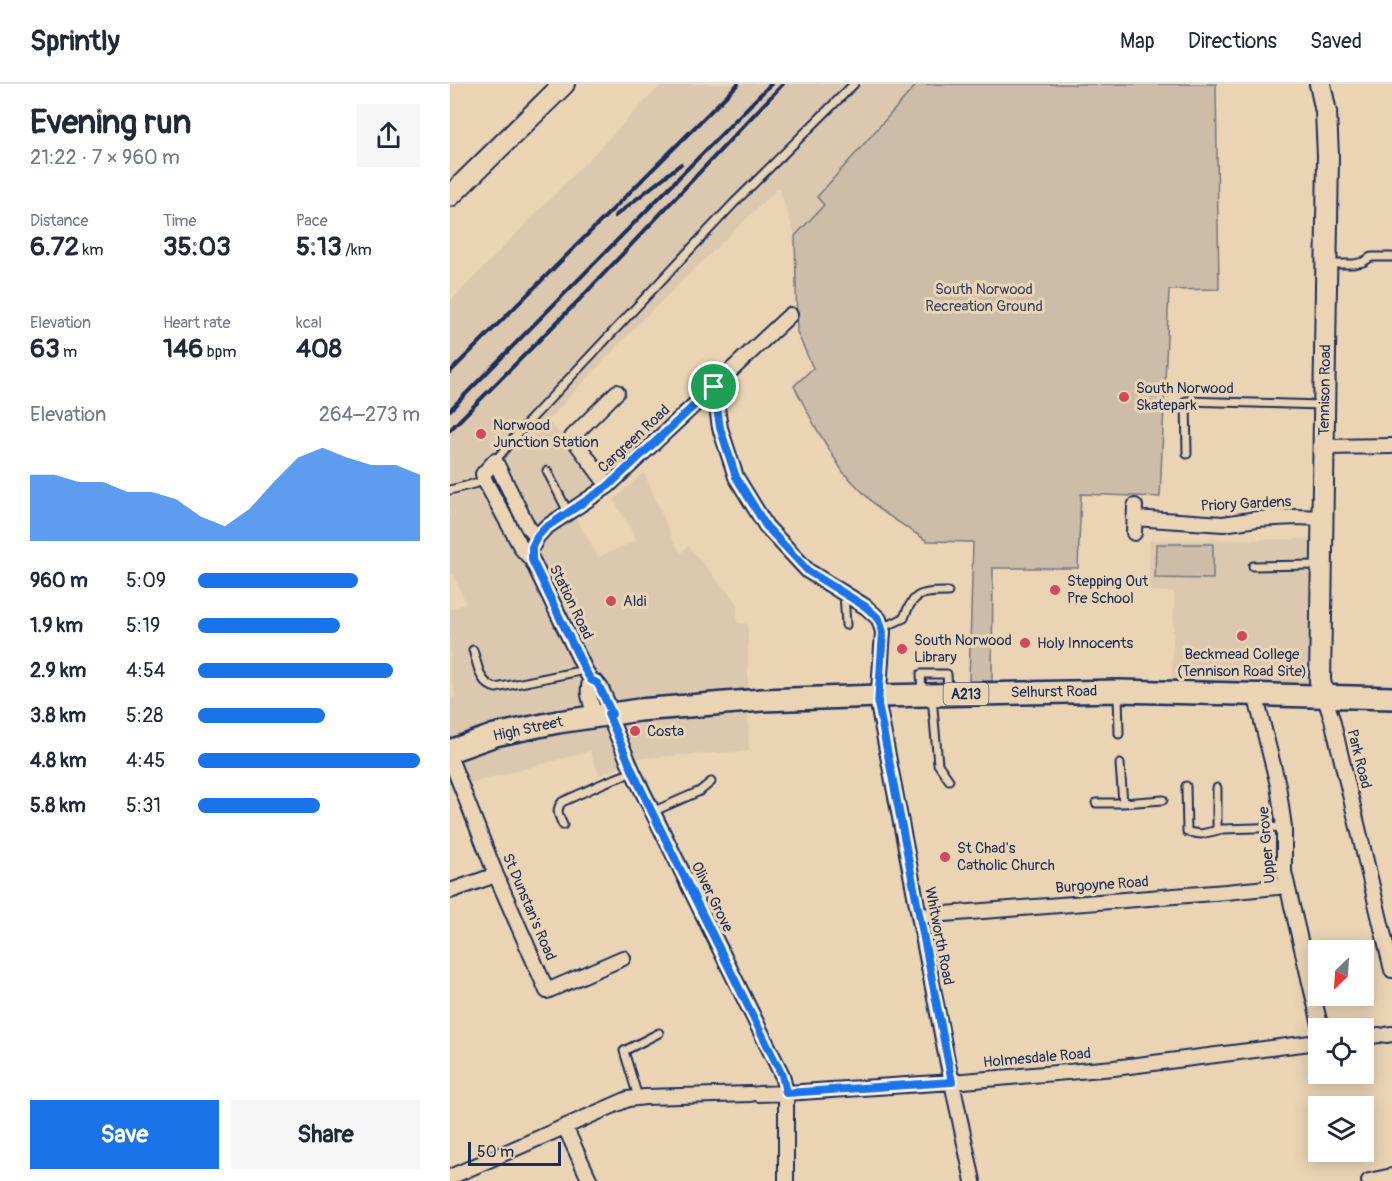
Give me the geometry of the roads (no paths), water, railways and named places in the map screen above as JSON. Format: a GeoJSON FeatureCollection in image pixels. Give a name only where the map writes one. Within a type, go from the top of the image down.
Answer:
{"type":"FeatureCollection","features":[{"type":"Feature","properties":{"kind":"main road","name":"Selhurst Road"},"geometry":{"type":"LineString","coordinates":[[605,715],[762,700],[879,696],[1118,691],[1392,698]]}},
{"type":"Feature","properties":{"kind":"main road","name":"High Street"},"geometry":{"type":"LineString","coordinates":[[450,751],[495,735],[605,715]]}},
{"type":"Feature","properties":{"kind":"street"},"geometry":{"type":"LineString","coordinates":[[450,196],[564,84]]}},
{"type":"Feature","properties":{"kind":"street","name":"Tennison Road"},"geometry":{"type":"LineString","coordinates":[[1320,84],[1326,112],[1328,156],[1320,681],[1324,696]]}},
{"type":"Feature","properties":{"kind":"street","name":"Cargreen Road"},"geometry":{"type":"LineString","coordinates":[[537,537],[545,528],[608,486],[790,315]]}},
{"type":"Feature","properties":{"kind":"street"},"geometry":{"type":"LineString","coordinates":[[714,387],[720,428],[736,477],[766,526],[808,571],[866,607],[879,619],[881,626]]}},
{"type":"Feature","properties":{"kind":"street"},"geometry":{"type":"LineString","coordinates":[[608,486],[572,437],[616,392]]}},
{"type":"Feature","properties":{"kind":"street"},"geometry":{"type":"LineString","coordinates":[[1324,447],[1392,446]]}},
{"type":"Feature","properties":{"kind":"street"},"geometry":{"type":"LineString","coordinates":[[485,481],[483,474],[495,461],[528,527],[537,537],[532,547],[532,560]]}},
{"type":"Feature","properties":{"kind":"street","name":"Station Road"},"geometry":{"type":"LineString","coordinates":[[485,481],[522,549],[532,560],[588,675],[588,691],[605,715]]}},
{"type":"Feature","properties":{"kind":"street","name":"Priory Gardens"},"geometry":{"type":"LineString","coordinates":[[1134,534],[1134,512],[1215,524],[1257,519],[1324,518]]}},
{"type":"Feature","properties":{"kind":"street","name":"Whitworth Road"},"geometry":{"type":"LineString","coordinates":[[881,626],[883,632],[878,704],[973,1181]]}},
{"type":"Feature","properties":{"kind":"street","name":"Upper Grove"},"geometry":{"type":"LineString","coordinates":[[1255,694],[1278,785],[1284,827],[1283,865],[1287,886],[1318,1018]]}},
{"type":"Feature","properties":{"kind":"street","name":"Park Road"},"geometry":{"type":"LineString","coordinates":[[1324,696],[1386,919],[1392,970]]}},
{"type":"Feature","properties":{"kind":"street","name":"Oliver Grove"},"geometry":{"type":"LineString","coordinates":[[605,715],[782,1075],[786,1093],[786,1181]]}},
{"type":"Feature","properties":{"kind":"street","name":"St Dunstan's Road"},"geometry":{"type":"LineString","coordinates":[[450,758],[496,875],[547,991],[623,958]]}},
{"type":"Feature","properties":{"kind":"street"},"geometry":{"type":"LineString","coordinates":[[450,891],[496,875]]}},
{"type":"Feature","properties":{"kind":"street","name":"Burgoyne Road"},"geometry":{"type":"LineString","coordinates":[[919,916],[1287,886]]}},
{"type":"Feature","properties":{"kind":"street","name":"Holmesdale Road"},"geometry":{"type":"LineString","coordinates":[[450,1177],[628,1099],[638,1097],[786,1093],[952,1082],[1114,1068],[1308,1043]]}},
{"type":"Feature","properties":{"kind":"street"},"geometry":{"type":"LineString","coordinates":[[565,1127],[590,1181]]}},
{"type":"Feature","properties":{"kind":"street"},"geometry":{"type":"LineString","coordinates":[[1369,1181],[1392,1176]]}},
{"type":"Feature","properties":{"kind":"lane"},"geometry":{"type":"LineString","coordinates":[[495,461],[518,433],[734,203],[854,84]]}},
{"type":"Feature","properties":{"kind":"lane"},"geometry":{"type":"LineString","coordinates":[[1326,264],[1354,264],[1371,257],[1392,257]]}},
{"type":"Feature","properties":{"kind":"lane"},"geometry":{"type":"LineString","coordinates":[[1187,454],[1186,401],[1324,405]]}},
{"type":"Feature","properties":{"kind":"lane"},"geometry":{"type":"LineString","coordinates":[[547,471],[568,512]]}},
{"type":"Feature","properties":{"kind":"lane"},"geometry":{"type":"LineString","coordinates":[[450,490],[485,481]]}},
{"type":"Feature","properties":{"kind":"lane"},"geometry":{"type":"LineString","coordinates":[[1253,566],[1323,565]]}},
{"type":"Feature","properties":{"kind":"lane"},"geometry":{"type":"LineString","coordinates":[[881,626],[904,618],[914,597],[926,592],[948,592]]}},
{"type":"Feature","properties":{"kind":"lane"},"geometry":{"type":"LineString","coordinates":[[844,594],[846,625]]}},
{"type":"Feature","properties":{"kind":"lane"},"geometry":{"type":"LineString","coordinates":[[473,650],[483,681],[489,687],[496,688],[588,675]]}},
{"type":"Feature","properties":{"kind":"lane"},"geometry":{"type":"LineString","coordinates":[[1118,691],[1119,734]]}},
{"type":"Feature","properties":{"kind":"lane"},"geometry":{"type":"LineString","coordinates":[[934,695],[938,764],[949,780]]}},
{"type":"Feature","properties":{"kind":"lane"},"geometry":{"type":"LineString","coordinates":[[1120,764],[1123,802]]}},
{"type":"Feature","properties":{"kind":"lane"},"geometry":{"type":"LineString","coordinates":[[562,825],[557,814],[562,802],[633,772]]}},
{"type":"Feature","properties":{"kind":"lane"},"geometry":{"type":"LineString","coordinates":[[652,812],[693,794],[711,782]]}},
{"type":"Feature","properties":{"kind":"lane"},"geometry":{"type":"LineString","coordinates":[[1186,786],[1187,832],[1201,834],[1223,829],[1284,827]]}},
{"type":"Feature","properties":{"kind":"lane"},"geometry":{"type":"LineString","coordinates":[[1216,831],[1217,788]]}},
{"type":"Feature","properties":{"kind":"lane"},"geometry":{"type":"LineString","coordinates":[[1096,803],[1163,800]]}},
{"type":"Feature","properties":{"kind":"lane"},"geometry":{"type":"LineString","coordinates":[[638,1097],[624,1051],[659,1033]]}},
{"type":"Feature","properties":{"kind":"railway"},"geometry":{"type":"LineString","coordinates":[[450,372],[738,84]]}},
{"type":"Feature","properties":{"kind":"railway"},"geometry":{"type":"LineString","coordinates":[[450,410],[771,84]]}},
{"type":"Feature","properties":{"kind":"railway"},"geometry":{"type":"LineString","coordinates":[[450,430],[579,300],[783,84]]}},
{"type":"Feature","properties":{"kind":"railway"},"geometry":{"type":"LineString","coordinates":[[615,216],[681,164]]}},
{"type":"Feature","properties":{"kind":"place","name":"South Norwood Skatepark"},"geometry":{"type":"Point","coordinates":[1124,397]}},
{"type":"Feature","properties":{"kind":"place","name":"Norwood Junction Station"},"geometry":{"type":"Point","coordinates":[481,434]}},
{"type":"Feature","properties":{"kind":"place","name":"Stepping Out Pre School"},"geometry":{"type":"Point","coordinates":[1055,590]}},
{"type":"Feature","properties":{"kind":"place","name":"Aldi"},"geometry":{"type":"Point","coordinates":[611,601]}},
{"type":"Feature","properties":{"kind":"place","name":"Beckmead College (Tennison Road Site)"},"geometry":{"type":"Point","coordinates":[1242,636]}},
{"type":"Feature","properties":{"kind":"place","name":"Holy Innocents"},"geometry":{"type":"Point","coordinates":[1025,643]}},
{"type":"Feature","properties":{"kind":"place","name":"South Norwood Library"},"geometry":{"type":"Point","coordinates":[902,649]}},
{"type":"Feature","properties":{"kind":"place","name":"Costa"},"geometry":{"type":"Point","coordinates":[635,731]}},
{"type":"Feature","properties":{"kind":"place","name":"St Chad's Catholic Church"},"geometry":{"type":"Point","coordinates":[945,857]}},
{"type":"Feature","properties":{"kind":"park label","name":"South Norwood Recreation Ground"},"geometry":{"type":"Point","coordinates":[984,298]}}]}
